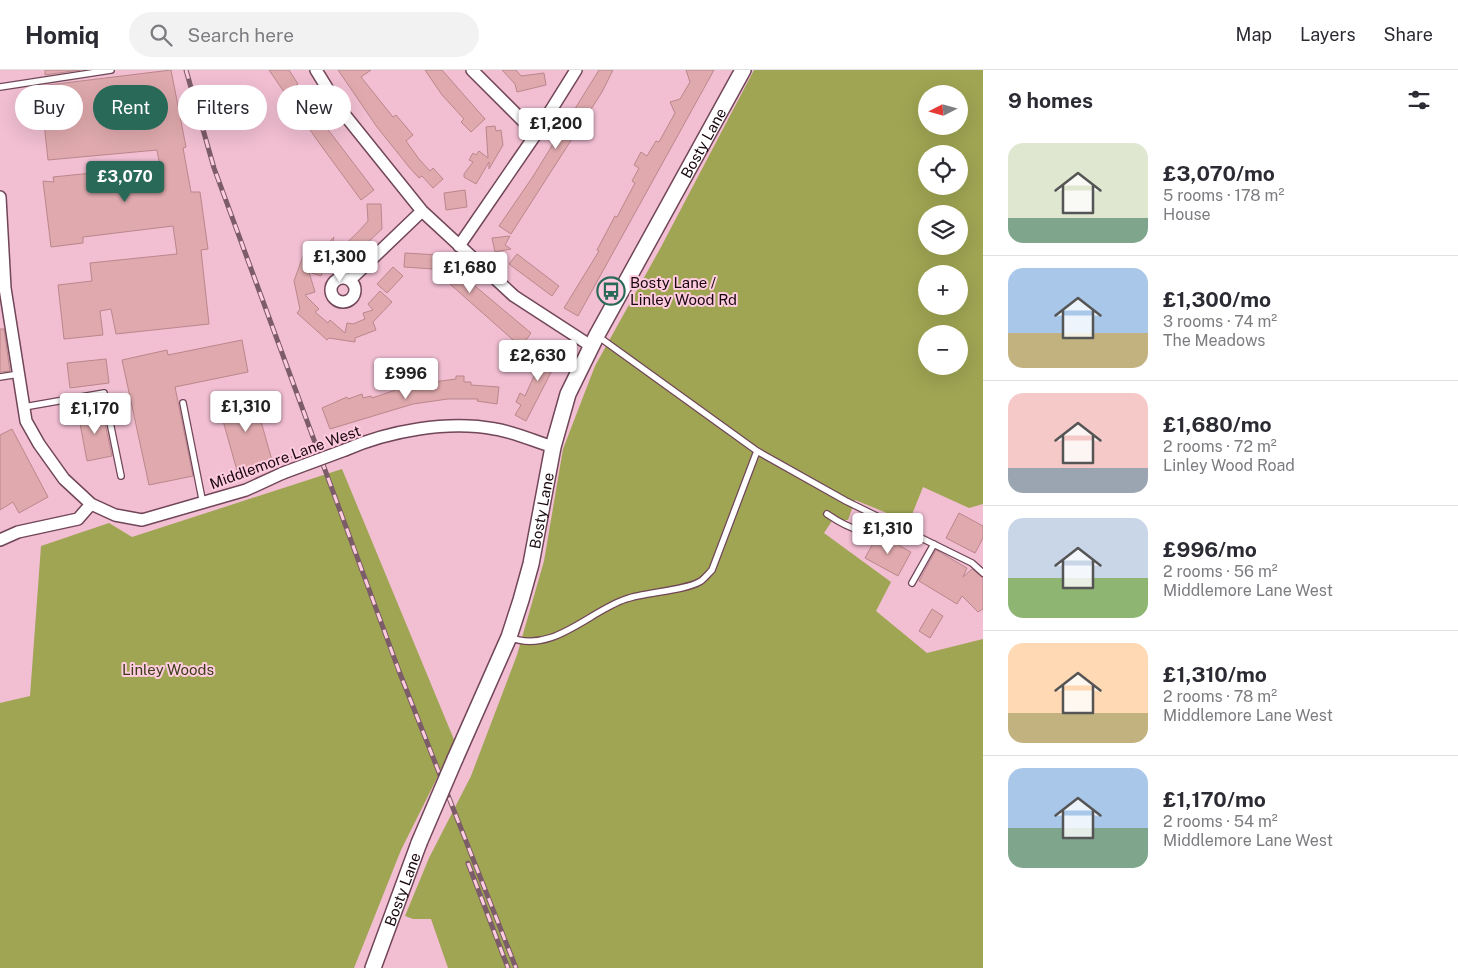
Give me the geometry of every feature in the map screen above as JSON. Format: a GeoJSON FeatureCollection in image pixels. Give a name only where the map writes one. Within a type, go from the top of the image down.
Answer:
{"type":"FeatureCollection","features":[{"type":"Feature","properties":{"kind":"main road","name":"Bosty Lane"},"geometry":{"type":"LineString","coordinates":[[373,968],[419,843],[508,637],[530,564],[553,447],[568,394],[594,341],[742,70]]}},
{"type":"Feature","properties":{"kind":"street"},"geometry":{"type":"LineString","coordinates":[[316,70],[340,109],[422,210],[514,296],[594,341]]}},
{"type":"Feature","properties":{"kind":"street"},"geometry":{"type":"LineString","coordinates":[[472,70],[536,134]]}},
{"type":"Feature","properties":{"kind":"street"},"geometry":{"type":"LineString","coordinates":[[459,246],[536,134],[576,70]]}},
{"type":"Feature","properties":{"kind":"street","name":"Middlemore Lane West"},"geometry":{"type":"LineString","coordinates":[[0,197],[5,288],[26,421],[39,444],[64,479],[91,504],[115,515],[142,520],[203,504],[246,490],[283,473],[345,450],[415,430],[459,424],[496,429],[553,447]]}},
{"type":"Feature","properties":{"kind":"street"},"geometry":{"type":"LineString","coordinates":[[350,280],[422,210]]}},
{"type":"Feature","properties":{"kind":"street"},"geometry":{"type":"LineString","coordinates":[[0,540],[18,532],[78,519],[91,504]]}},
{"type":"Feature","properties":{"kind":"lane"},"geometry":{"type":"LineString","coordinates":[[0,87],[111,70]]}},
{"type":"Feature","properties":{"kind":"lane"},"geometry":{"type":"LineString","coordinates":[[594,341],[758,451],[846,501],[972,563],[983,573]]}},
{"type":"Feature","properties":{"kind":"lane"},"geometry":{"type":"LineString","coordinates":[[0,377],[19,374]]}},
{"type":"Feature","properties":{"kind":"lane"},"geometry":{"type":"LineString","coordinates":[[24,407],[104,393],[121,476]]}},
{"type":"Feature","properties":{"kind":"lane"},"geometry":{"type":"LineString","coordinates":[[183,403],[203,504]]}},
{"type":"Feature","properties":{"kind":"lane"},"geometry":{"type":"LineString","coordinates":[[508,637],[519,641],[546,638],[583,623],[600,611],[626,599],[701,581],[712,570],[758,451]]}},
{"type":"Feature","properties":{"kind":"lane"},"geometry":{"type":"LineString","coordinates":[[828,514],[855,530],[887,530],[898,526]]}},
{"type":"Feature","properties":{"kind":"lane"},"geometry":{"type":"LineString","coordinates":[[912,583],[934,544]]}},
{"type":"Feature","properties":{"kind":"green space"},"geometry":{"type":"Polygon","coordinates":[[[754,70],[983,70],[983,504],[969,508],[923,487],[909,522],[855,500],[848,520],[832,521],[824,533],[891,582],[876,611],[927,653],[983,639],[983,968],[448,968],[431,919],[413,919],[405,916],[429,858],[471,776],[517,655],[544,561],[563,449],[595,366],[661,247],[754,70]]]}},
{"type":"Feature","properties":{"kind":"green space","name":"Linley Woods"},"geometry":{"type":"Polygon","coordinates":[[[342,469],[455,742],[401,850],[354,968],[0,968],[0,703],[30,696],[41,546],[109,523],[132,537],[342,469]]]}},
{"type":"Feature","properties":{"kind":"building"},"geometry":{"type":"Polygon","coordinates":[[[45,70],[80,70],[45,75],[45,70]]]}},
{"type":"Feature","properties":{"kind":"building"},"geometry":{"type":"Polygon","coordinates":[[[171,70],[178,106],[178,130],[183,130],[186,147],[183,148],[191,192],[200,192],[208,249],[201,250],[209,324],[116,334],[111,309],[100,311],[103,335],[64,339],[58,285],[92,281],[90,263],[177,254],[173,226],[83,237],[83,243],[51,247],[43,181],[54,182],[53,177],[160,166],[157,150],[48,160],[45,130],[83,130],[83,85],[48,85],[171,70]]]}},
{"type":"Feature","properties":{"kind":"building"},"geometry":{"type":"Polygon","coordinates":[[[269,70],[289,70],[298,84],[296,85],[279,85],[269,70]]]}},
{"type":"Feature","properties":{"kind":"building"},"geometry":{"type":"Polygon","coordinates":[[[338,70],[371,70],[361,77],[393,117],[396,115],[413,135],[406,141],[419,159],[430,171],[433,168],[443,179],[433,188],[422,176],[419,178],[377,127],[351,89],[351,85],[348,85],[338,70]]]}},
{"type":"Feature","properties":{"kind":"building"},"geometry":{"type":"Polygon","coordinates":[[[425,70],[442,70],[485,119],[471,132],[461,122],[464,119],[442,95],[425,70]]]}},
{"type":"Feature","properties":{"kind":"building"},"geometry":{"type":"Polygon","coordinates":[[[502,70],[516,70],[521,76],[544,73],[546,85],[517,92],[515,84],[502,70]]]}},
{"type":"Feature","properties":{"kind":"building"},"geometry":{"type":"Polygon","coordinates":[[[599,70],[613,70],[602,92],[511,234],[499,226],[532,178],[599,70]]]}},
{"type":"Feature","properties":{"kind":"building"},"geometry":{"type":"Polygon","coordinates":[[[686,70],[714,70],[578,316],[564,308],[599,251],[597,250],[635,183],[632,181],[639,168],[634,165],[641,152],[647,156],[656,141],[659,142],[675,113],[670,102],[680,99],[690,82],[686,70]]]}},
{"type":"Feature","properties":{"kind":"building"},"geometry":{"type":"Polygon","coordinates":[[[495,126],[496,131],[501,130],[503,145],[489,169],[489,162],[476,184],[464,177],[464,174],[473,162],[469,160],[473,153],[476,155],[479,151],[488,158],[486,127],[495,126]]]}},
{"type":"Feature","properties":{"kind":"building"},"geometry":{"type":"Polygon","coordinates":[[[310,130],[328,130],[374,190],[361,200],[310,130]]]}},
{"type":"Feature","properties":{"kind":"building"},"geometry":{"type":"Polygon","coordinates":[[[465,190],[467,207],[446,210],[444,193],[465,190]]]}},
{"type":"Feature","properties":{"kind":"building"},"geometry":{"type":"Polygon","coordinates":[[[367,204],[381,204],[382,229],[349,260],[346,256],[336,266],[328,257],[321,276],[309,272],[315,292],[305,295],[319,309],[315,312],[328,323],[330,320],[345,333],[347,323],[353,324],[365,319],[363,313],[373,310],[368,304],[380,291],[392,302],[373,322],[376,330],[355,338],[355,342],[329,338],[327,340],[297,313],[300,309],[294,281],[304,253],[308,263],[334,237],[332,245],[338,251],[358,232],[368,221],[367,204]]]}},
{"type":"Feature","properties":{"kind":"building"},"geometry":{"type":"Polygon","coordinates":[[[510,236],[505,245],[511,249],[495,252],[492,238],[510,236]]]}},
{"type":"Feature","properties":{"kind":"building"},"geometry":{"type":"Polygon","coordinates":[[[405,253],[438,255],[531,333],[521,347],[433,269],[404,267],[405,253]]]}},
{"type":"Feature","properties":{"kind":"building"},"geometry":{"type":"Polygon","coordinates":[[[517,254],[559,286],[552,296],[509,264],[517,254]]]}},
{"type":"Feature","properties":{"kind":"building"},"geometry":{"type":"Polygon","coordinates":[[[393,267],[403,276],[387,293],[377,284],[393,267]]]}},
{"type":"Feature","properties":{"kind":"building"},"geometry":{"type":"Polygon","coordinates":[[[0,329],[4,329],[10,371],[0,372],[0,329]]]}},
{"type":"Feature","properties":{"kind":"building"},"geometry":{"type":"Polygon","coordinates":[[[242,340],[248,372],[175,387],[193,476],[149,485],[122,360],[167,350],[168,355],[242,340]]]}},
{"type":"Feature","properties":{"kind":"building"},"geometry":{"type":"Polygon","coordinates":[[[553,342],[560,345],[557,351],[561,353],[526,421],[515,415],[521,405],[516,402],[520,393],[525,396],[548,345],[551,347],[553,342]]]}},
{"type":"Feature","properties":{"kind":"building"},"geometry":{"type":"Polygon","coordinates":[[[106,359],[109,383],[70,388],[67,363],[106,359]]]}},
{"type":"Feature","properties":{"kind":"building"},"geometry":{"type":"Polygon","coordinates":[[[456,376],[464,376],[464,382],[471,382],[471,385],[499,387],[497,404],[477,401],[478,399],[448,399],[413,404],[330,429],[322,408],[347,397],[348,399],[362,394],[363,398],[371,396],[372,398],[410,385],[456,379],[456,376]]]}},
{"type":"Feature","properties":{"kind":"building"},"geometry":{"type":"Polygon","coordinates":[[[253,393],[273,464],[238,474],[218,403],[253,393]]]}},
{"type":"Feature","properties":{"kind":"building"},"geometry":{"type":"Polygon","coordinates":[[[102,409],[112,456],[87,461],[78,413],[102,409]]]}},
{"type":"Feature","properties":{"kind":"building"},"geometry":{"type":"Polygon","coordinates":[[[12,429],[48,497],[19,513],[13,502],[0,510],[0,435],[12,429]]]}},
{"type":"Feature","properties":{"kind":"building"},"geometry":{"type":"Polygon","coordinates":[[[959,513],[983,526],[983,538],[975,553],[946,538],[959,513]]]}},
{"type":"Feature","properties":{"kind":"building"},"geometry":{"type":"Polygon","coordinates":[[[880,535],[911,552],[898,576],[865,558],[877,536],[880,535]]]}},
{"type":"Feature","properties":{"kind":"building"},"geometry":{"type":"Polygon","coordinates":[[[936,550],[967,568],[963,577],[972,569],[983,578],[983,609],[978,612],[962,596],[957,604],[919,581],[936,550]]]}},
{"type":"Feature","properties":{"kind":"building"},"geometry":{"type":"Polygon","coordinates":[[[932,609],[943,616],[930,638],[919,631],[932,609]]]}},
{"type":"Feature","properties":{"kind":"railway"},"geometry":{"type":"LineString","coordinates":[[186,70],[214,168],[399,671],[516,968]]}},
{"type":"Feature","properties":{"kind":"railway"},"geometry":{"type":"LineString","coordinates":[[468,863],[508,968]]}},
{"type":"Feature","properties":{"kind":"place","name":"Bosty Lane / Linley Wood Rd"},"geometry":{"type":"Point","coordinates":[611,291]}}]}
